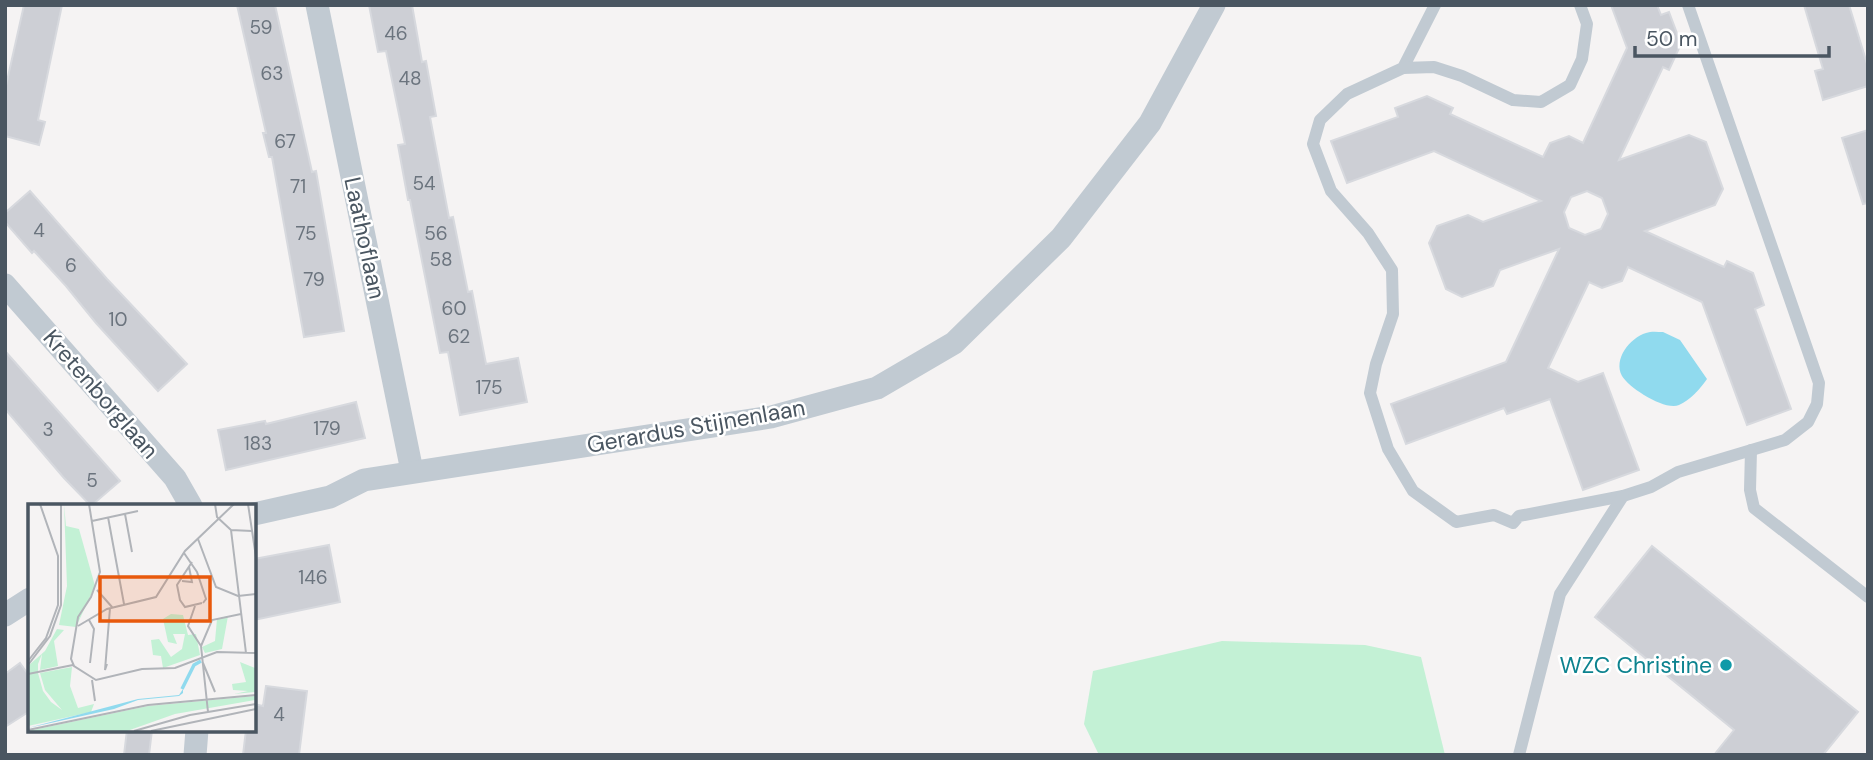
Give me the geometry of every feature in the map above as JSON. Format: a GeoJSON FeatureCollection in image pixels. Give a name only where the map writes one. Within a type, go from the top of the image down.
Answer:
{"type":"FeatureCollection","features":[{"type":"Feature","properties":{"kind":"street","name":"Laathoflaan"},"geometry":{"type":"LineString","coordinates":[[317,5],[412,471]]}},
{"type":"Feature","properties":{"kind":"street","name":"Gerardus Stijnenlaan"},"geometry":{"type":"LineString","coordinates":[[256,514],[330,498],[364,480],[771,416],[877,388],[954,344],[1061,238],[1150,123],[1214,5]]}},
{"type":"Feature","properties":{"kind":"street","name":"Kretenborglaan"},"geometry":{"type":"LineString","coordinates":[[5,285],[174,478],[190,504]]}},
{"type":"Feature","properties":{"kind":"street"},"geometry":{"type":"LineString","coordinates":[[5,615],[28,600]]}},
{"type":"Feature","properties":{"kind":"street"},"geometry":{"type":"LineString","coordinates":[[195,755],[197,732]]}},
{"type":"Feature","properties":{"kind":"lane"},"geometry":{"type":"LineString","coordinates":[[1403,68],[1435,5]]}},
{"type":"Feature","properties":{"kind":"lane"},"geometry":{"type":"LineString","coordinates":[[1580,5],[1587,24],[1582,59],[1570,85],[1541,102],[1513,100],[1462,76],[1434,67],[1403,68],[1348,94],[1320,120],[1313,144],[1331,191],[1368,233],[1392,270],[1393,314],[1376,364],[1370,393],[1388,449],[1413,491],[1456,522],[1494,515],[1513,523],[1520,516],[1623,496],[1651,487],[1678,472],[1784,440],[1808,422],[1816,404],[1819,383],[1688,5]]}},
{"type":"Feature","properties":{"kind":"lane"},"geometry":{"type":"LineString","coordinates":[[1751,450],[1750,490],[1754,508],[1868,597]]}},
{"type":"Feature","properties":{"kind":"lane"},"geometry":{"type":"LineString","coordinates":[[1519,755],[1560,594],[1623,496]]}},
{"type":"Feature","properties":{"kind":"green space"},"geometry":{"type":"Polygon","coordinates":[[[1222,641],[1365,645],[1421,657],[1445,755],[1099,755],[1084,724],[1093,671],[1222,641]]]}},
{"type":"Feature","properties":{"kind":"water"},"geometry":{"type":"Polygon","coordinates":[[[1648,332],[1663,332],[1680,340],[1707,379],[1687,401],[1679,405],[1665,405],[1639,392],[1626,381],[1620,369],[1621,356],[1634,339],[1648,332]]]}},
{"type":"Feature","properties":{"kind":"building"},"geometry":{"type":"Polygon","coordinates":[[[24,5],[62,5],[38,120],[45,122],[39,145],[5,136],[5,90],[24,5]]]}},
{"type":"Feature","properties":{"kind":"building"},"geometry":{"type":"Polygon","coordinates":[[[237,5],[275,5],[312,172],[316,171],[344,331],[304,337],[272,157],[269,157],[263,133],[266,133],[237,5]]]}},
{"type":"Feature","properties":{"kind":"building"},"geometry":{"type":"Polygon","coordinates":[[[369,5],[412,5],[422,62],[426,61],[436,116],[430,117],[449,218],[453,217],[468,292],[472,291],[486,364],[518,358],[527,402],[460,415],[448,352],[440,353],[408,200],[398,145],[405,144],[386,51],[378,52],[369,5]]]}},
{"type":"Feature","properties":{"kind":"building"},"geometry":{"type":"Polygon","coordinates":[[[1611,5],[1657,5],[1661,15],[1669,12],[1681,44],[1669,70],[1663,67],[1619,160],[1689,135],[1706,142],[1723,189],[1715,205],[1645,231],[1724,267],[1727,261],[1753,273],[1764,305],[1755,309],[1791,409],[1747,425],[1702,302],[1628,267],[1622,281],[1602,288],[1589,282],[1548,368],[1578,382],[1603,373],[1639,470],[1583,490],[1550,399],[1507,414],[1504,408],[1406,444],[1391,404],[1506,362],[1559,249],[1500,270],[1493,286],[1462,297],[1446,289],[1429,243],[1437,226],[1468,215],[1483,222],[1541,201],[1434,151],[1347,183],[1331,141],[1398,117],[1395,108],[1427,96],[1453,108],[1450,114],[1543,157],[1550,143],[1569,136],[1583,143],[1627,48],[1611,5]],[[1587,191],[1571,197],[1564,212],[1569,228],[1585,235],[1601,229],[1608,214],[1602,198],[1587,191]]]}},
{"type":"Feature","properties":{"kind":"building"},"geometry":{"type":"Polygon","coordinates":[[[1804,5],[1849,5],[1868,67],[1868,86],[1823,100],[1815,71],[1823,69],[1804,5]]]}},
{"type":"Feature","properties":{"kind":"building"},"geometry":{"type":"Polygon","coordinates":[[[1868,130],[1868,203],[1863,204],[1842,138],[1868,130]]]}},
{"type":"Feature","properties":{"kind":"building"},"geometry":{"type":"Polygon","coordinates":[[[30,191],[107,279],[187,364],[158,391],[66,286],[5,222],[5,213],[30,191]]]}},
{"type":"Feature","properties":{"kind":"building"},"geometry":{"type":"Polygon","coordinates":[[[5,351],[120,481],[93,504],[89,504],[5,409],[5,351]]]}},
{"type":"Feature","properties":{"kind":"building"},"geometry":{"type":"Polygon","coordinates":[[[356,402],[365,438],[226,470],[218,430],[265,421],[266,424],[356,402]]]}},
{"type":"Feature","properties":{"kind":"building"},"geometry":{"type":"Polygon","coordinates":[[[329,545],[340,602],[256,620],[256,559],[329,545]]]}},
{"type":"Feature","properties":{"kind":"building","name":"WZC Christine"},"geometry":{"type":"Polygon","coordinates":[[[1652,546],[1858,712],[1823,755],[1714,755],[1734,730],[1595,617],[1652,546]]]}},
{"type":"Feature","properties":{"kind":"building"},"geometry":{"type":"Polygon","coordinates":[[[20,663],[28,674],[28,712],[5,727],[5,674],[20,663]]]}},
{"type":"Feature","properties":{"kind":"building"},"geometry":{"type":"Polygon","coordinates":[[[266,686],[307,691],[299,755],[243,755],[246,732],[256,732],[256,704],[263,706],[266,686]]]}},
{"type":"Feature","properties":{"kind":"building"},"geometry":{"type":"Polygon","coordinates":[[[127,732],[152,732],[149,755],[124,755],[127,732]]]}},
{"type":"Feature","properties":{"kind":"place","name":"WZC Christine"},"geometry":{"type":"Point","coordinates":[1726,665]}}]}
